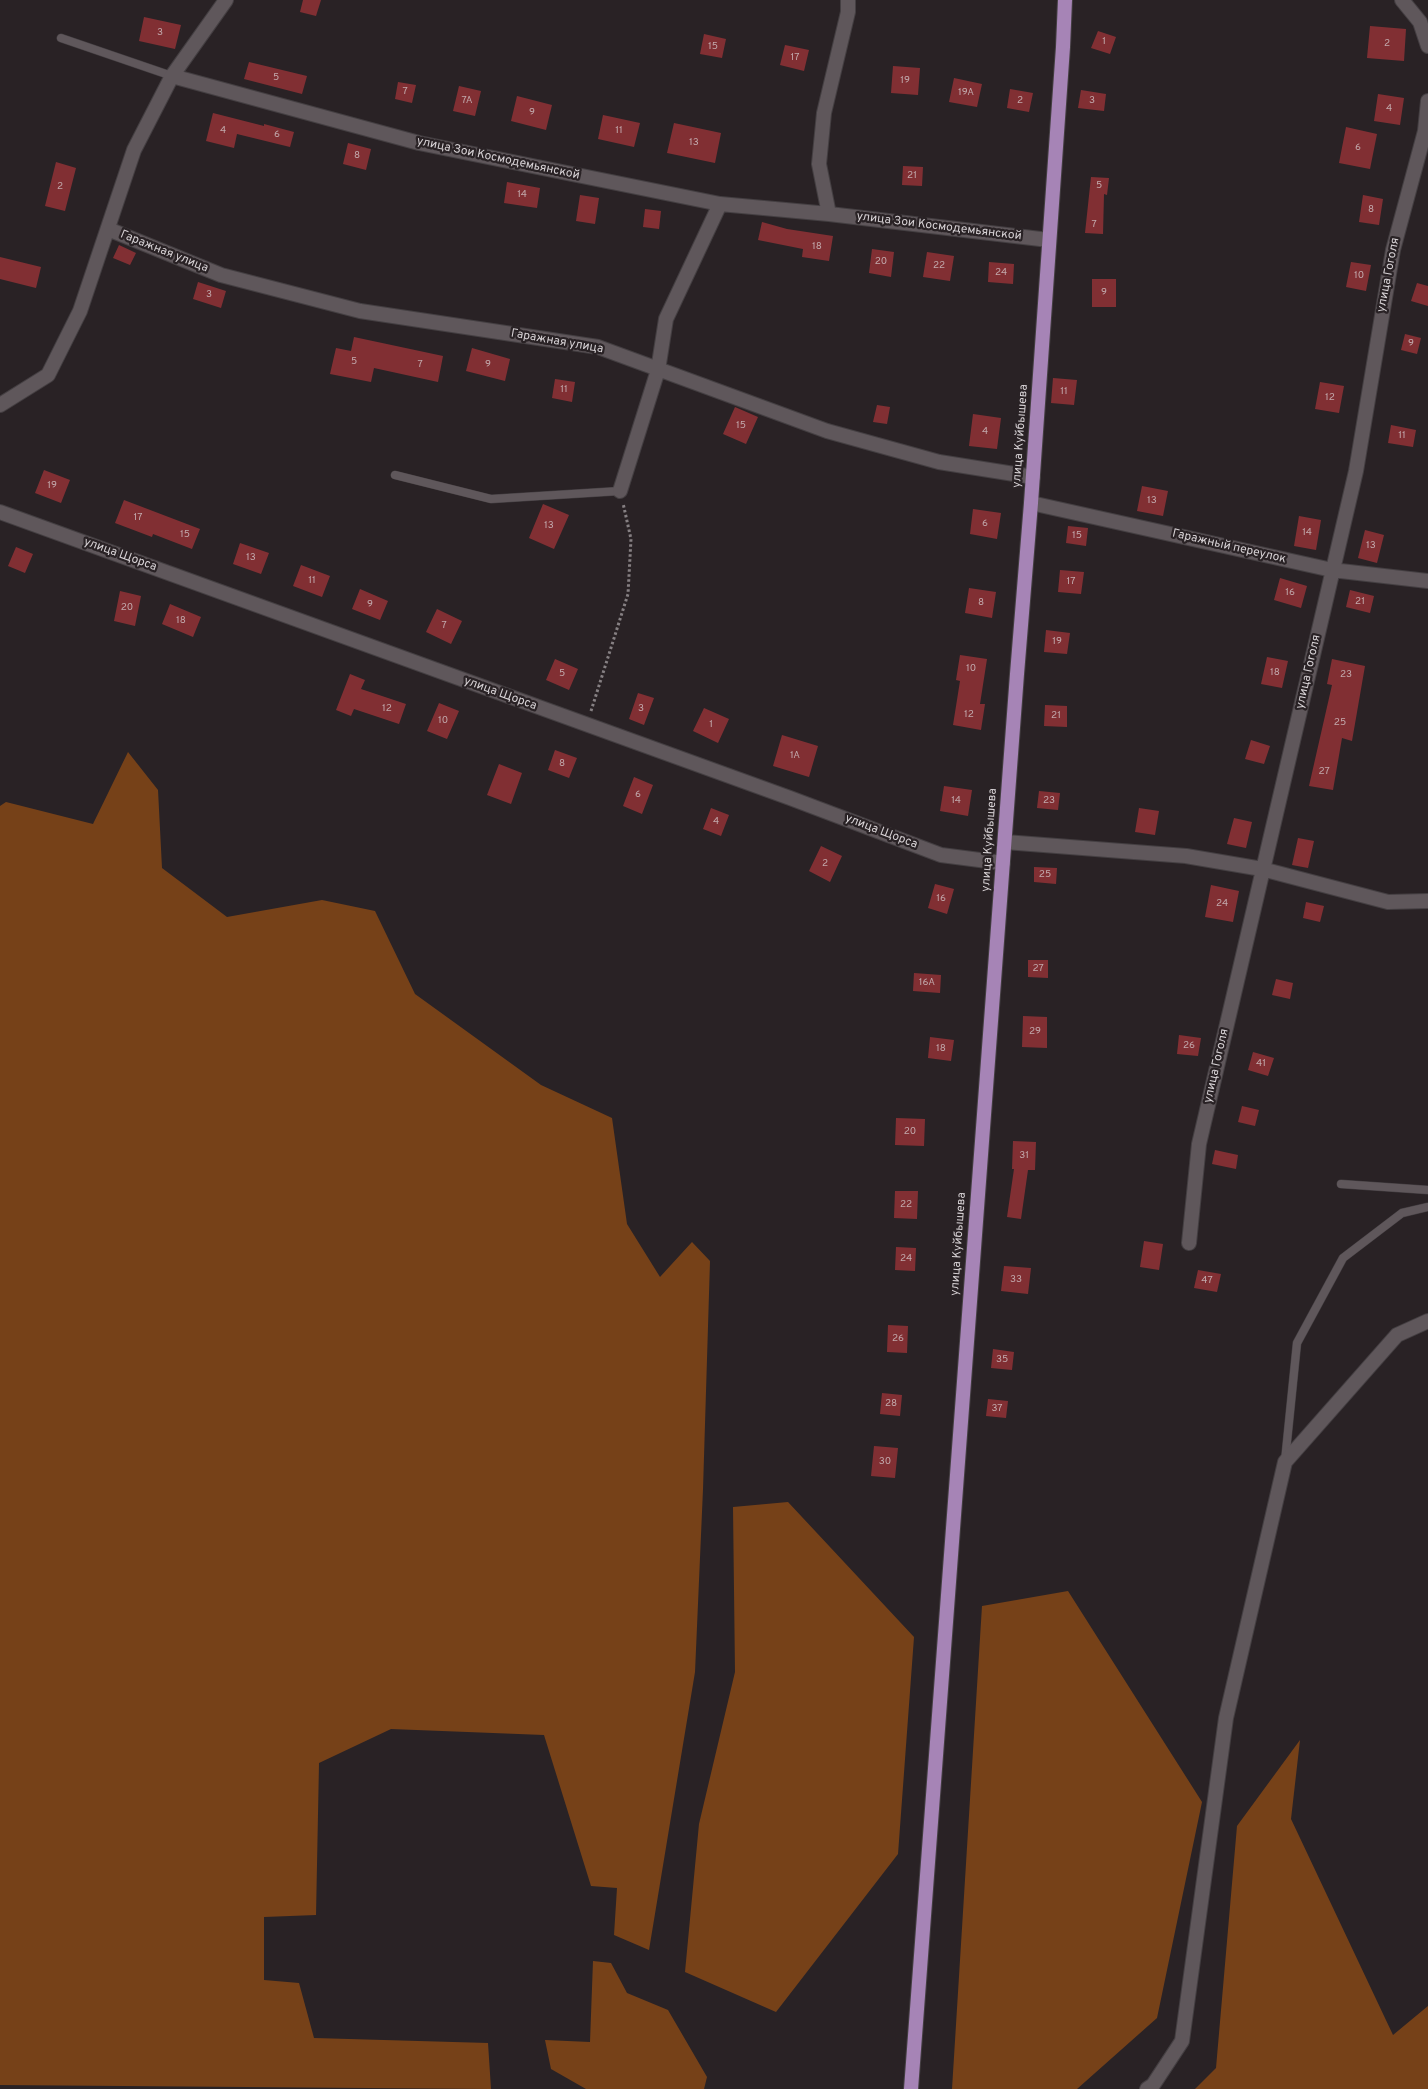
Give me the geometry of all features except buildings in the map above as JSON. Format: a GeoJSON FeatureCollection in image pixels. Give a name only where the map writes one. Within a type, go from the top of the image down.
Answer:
{"type":"FeatureCollection","features":[{"type":"Feature","properties":{"kind":"highway","name":"улица Куйбышева"},"geometry":{"type":"LineString","coordinates":[[912,2089],[941,1682],[1033,476],[1065,0]]}},
{"type":"Feature","properties":{"kind":"street"},"geometry":{"type":"LineString","coordinates":[[0,405],[48,375],[80,311],[134,150],[172,76],[226,0]]}},
{"type":"Feature","properties":{"kind":"street"},"geometry":{"type":"LineString","coordinates":[[829,214],[819,164],[823,122],[848,12],[848,0]]}},
{"type":"Feature","properties":{"kind":"street"},"geometry":{"type":"LineString","coordinates":[[1402,0],[1420,22],[1428,46]]}},
{"type":"Feature","properties":{"kind":"street","name":"улица Зои Космодемьянской"},"geometry":{"type":"LineString","coordinates":[[172,76],[419,143],[720,204],[829,214],[1049,240]]}},
{"type":"Feature","properties":{"kind":"street","name":"улица Гоголя"},"geometry":{"type":"LineString","coordinates":[[1189,1243],[1199,1144],[1356,471],[1393,250],[1425,131],[1428,101]]}},
{"type":"Feature","properties":{"kind":"street"},"geometry":{"type":"LineString","coordinates":[[620,491],[658,370],[666,319],[720,204]]}},
{"type":"Feature","properties":{"kind":"street","name":"Гаражная улица"},"geometry":{"type":"LineString","coordinates":[[108,229],[221,275],[360,311],[598,347],[827,431],[939,462],[1033,476]]}},
{"type":"Feature","properties":{"kind":"street","name":"Гаражный переулок"},"geometry":{"type":"LineString","coordinates":[[1031,503],[1332,570],[1428,582]]}},
{"type":"Feature","properties":{"kind":"street","name":"улица Щорса"},"geometry":{"type":"LineString","coordinates":[[0,512],[941,854],[1003,863]]}},
{"type":"Feature","properties":{"kind":"street"},"geometry":{"type":"LineString","coordinates":[[1005,842],[1186,856],[1262,870],[1388,902],[1428,901]]}},
{"type":"Feature","properties":{"kind":"street"},"geometry":{"type":"LineString","coordinates":[[1147,2089],[1153,2085],[1182,2041],[1226,1718],[1285,1462],[1397,1335],[1428,1320]]}},
{"type":"Feature","properties":{"kind":"lane"},"geometry":{"type":"LineString","coordinates":[[61,38],[172,76]]}},
{"type":"Feature","properties":{"kind":"lane"},"geometry":{"type":"LineString","coordinates":[[395,475],[491,499],[620,491]]}},
{"type":"Feature","properties":{"kind":"lane"},"geometry":{"type":"LineString","coordinates":[[1341,1184],[1428,1190]]}},
{"type":"Feature","properties":{"kind":"lane"},"geometry":{"type":"LineString","coordinates":[[1285,1462],[1297,1343],[1343,1258],[1402,1213],[1428,1207]]}},
{"type":"Feature","properties":{"kind":"path"},"geometry":{"type":"LineString","coordinates":[[587,725],[628,594],[631,539],[620,491]]}},
{"type":"Feature","properties":{"kind":"shaded area"},"geometry":{"type":"Polygon","coordinates":[[[128,752],[158,790],[162,868],[227,917],[322,900],[375,911],[415,994],[541,1085],[612,1118],[627,1224],[660,1277],[692,1242],[710,1261],[695,1672],[649,1950],[614,1935],[617,1888],[591,1886],[544,1735],[391,1729],[319,1763],[316,1915],[264,1917],[264,1980],[299,1983],[314,2038],[488,2043],[491,2089],[0,2085],[0,806],[6,802],[93,824],[128,752]]]}},
{"type":"Feature","properties":{"kind":"shaded area"},"geometry":{"type":"Polygon","coordinates":[[[788,1502],[914,1637],[898,1854],[776,2012],[685,1972],[699,1824],[735,1672],[733,1507],[788,1502]]]}},
{"type":"Feature","properties":{"kind":"shaded area"},"geometry":{"type":"Polygon","coordinates":[[[1068,1591],[1202,1802],[1157,2018],[1077,2089],[952,2089],[982,1606],[1068,1591]]]}},
{"type":"Feature","properties":{"kind":"shaded area"},"geometry":{"type":"Polygon","coordinates":[[[1300,1740],[1291,1819],[1393,2035],[1428,2006],[1428,2089],[1195,2089],[1216,2068],[1237,1826],[1300,1740]]]}},
{"type":"Feature","properties":{"kind":"shaded area"},"geometry":{"type":"Polygon","coordinates":[[[593,1961],[611,1963],[627,1993],[668,2010],[707,2077],[704,2089],[586,2089],[551,2069],[545,2040],[590,2042],[593,1961]]]}}]}
